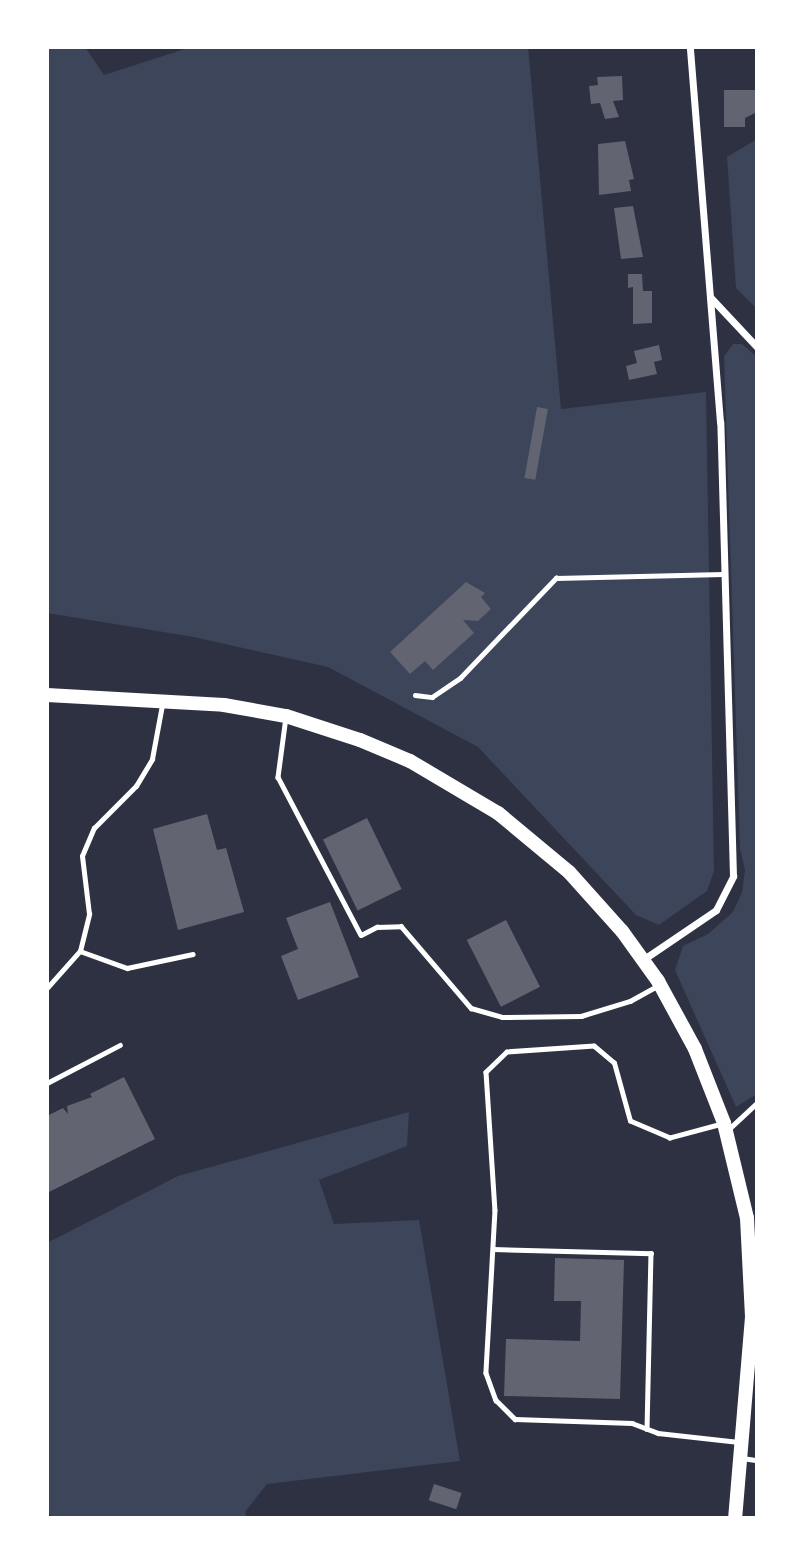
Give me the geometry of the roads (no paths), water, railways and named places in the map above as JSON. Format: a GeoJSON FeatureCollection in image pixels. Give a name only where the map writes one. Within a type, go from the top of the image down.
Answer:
{"type":"FeatureCollection","features":[{"type":"Feature","properties":{"kind":"main road"},"geometry":{"type":"LineString","coordinates":[[47,695],[162,700],[286,716],[410,761],[498,813],[569,872],[644,959],[695,1049],[725,1127],[752,1217],[751,1405],[742,1442],[735,1518]]}},
{"type":"Feature","properties":{"kind":"street"},"geometry":{"type":"LineString","coordinates":[[644,959],[716,909],[733,876],[724,573],[710,298],[690,47]]}},
{"type":"Feature","properties":{"kind":"street"},"geometry":{"type":"LineString","coordinates":[[710,298],[757,347]]}},
{"type":"Feature","properties":{"kind":"lane"},"geometry":{"type":"LineString","coordinates":[[415,695],[432,696],[460,678],[556,578],[724,573]]}},
{"type":"Feature","properties":{"kind":"lane"},"geometry":{"type":"LineString","coordinates":[[47,988],[80,951],[89,914],[82,856],[94,828],[135,786],[152,759],[162,700]]}},
{"type":"Feature","properties":{"kind":"lane"},"geometry":{"type":"LineString","coordinates":[[286,716],[278,777],[360,935],[376,927],[401,926],[471,1008],[502,1017],[581,1016],[630,1001],[660,985]]}},
{"type":"Feature","properties":{"kind":"lane"},"geometry":{"type":"LineString","coordinates":[[80,951],[102,963],[128,968],[193,954]]}},
{"type":"Feature","properties":{"kind":"lane"},"geometry":{"type":"LineString","coordinates":[[47,1083],[120,1045]]}},
{"type":"Feature","properties":{"kind":"lane"},"geometry":{"type":"LineString","coordinates":[[742,1442],[648,1429],[632,1423],[514,1419],[496,1400],[486,1373],[495,1210],[486,1072],[507,1052],[594,1046],[614,1063],[630,1121],[670,1138],[725,1127],[757,1103]]}},
{"type":"Feature","properties":{"kind":"lane"},"geometry":{"type":"LineString","coordinates":[[493,1249],[542,1247],[650,1253],[648,1429]]}},
{"type":"Feature","properties":{"kind":"lane"},"geometry":{"type":"LineString","coordinates":[[741,1458],[757,1460]]}}]}
